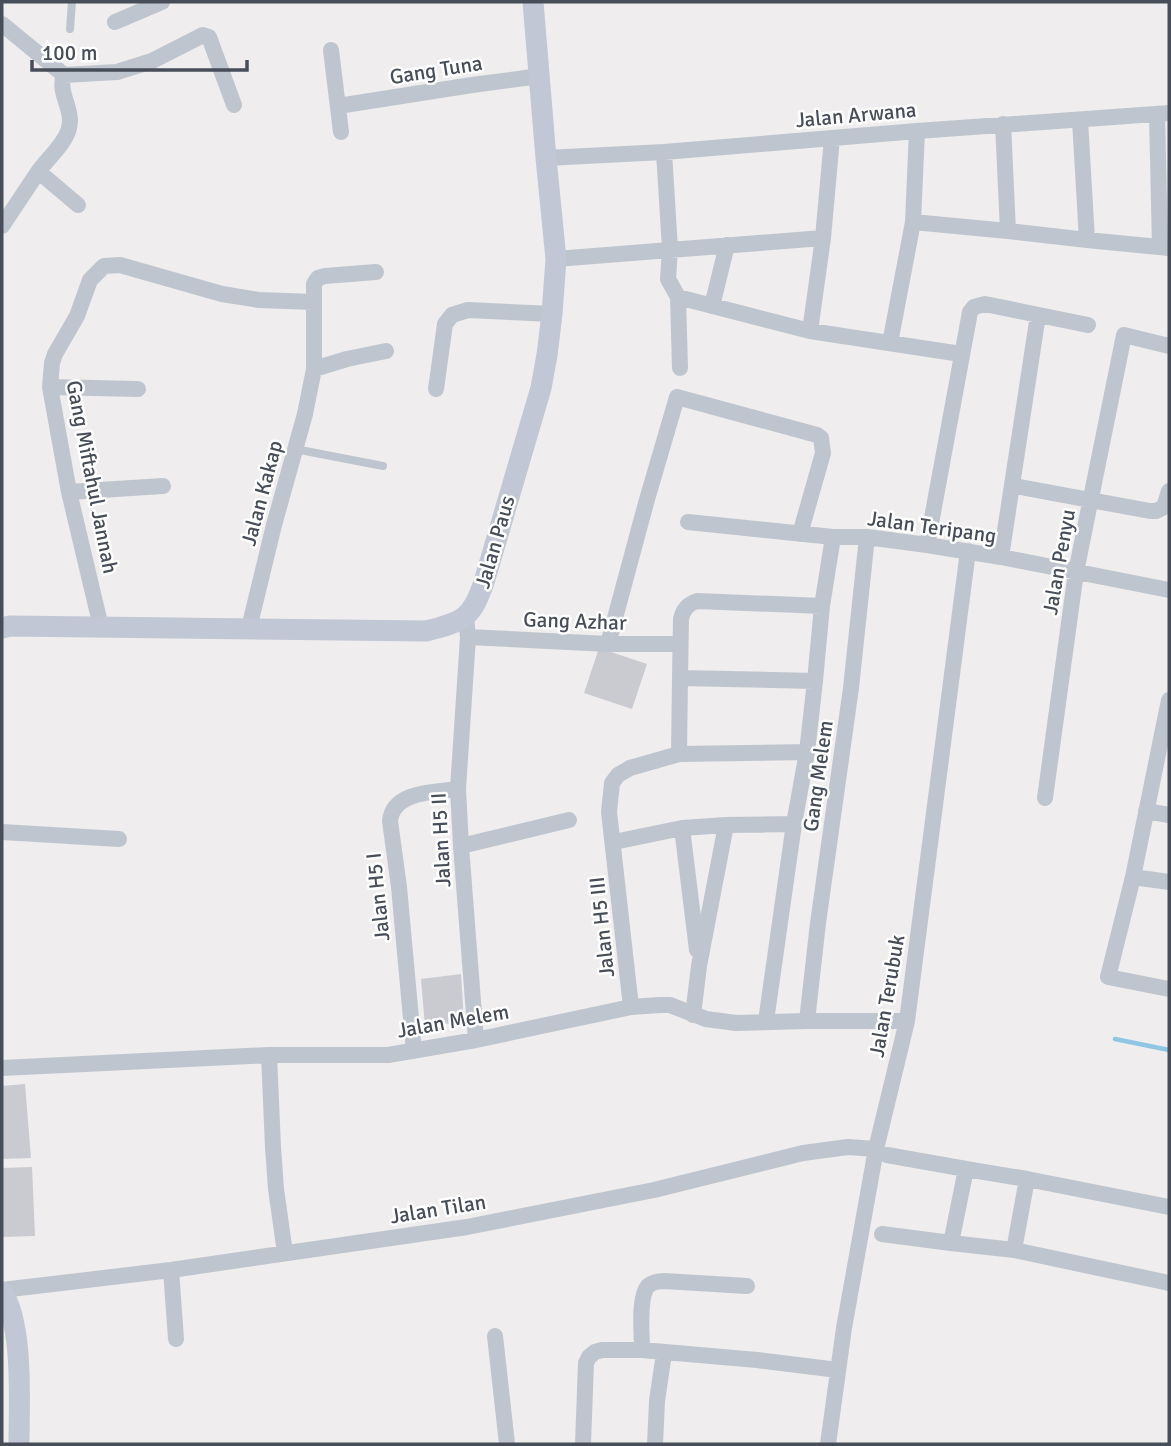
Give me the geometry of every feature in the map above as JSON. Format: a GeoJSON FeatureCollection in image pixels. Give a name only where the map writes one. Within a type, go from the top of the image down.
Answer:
{"type":"FeatureCollection","features":[{"type":"Feature","properties":{"kind":"main road","name":"Jalan Paus"},"geometry":{"type":"LineString","coordinates":[[467,627],[484,582],[541,388],[552,314],[556,258],[533,2]]}},
{"type":"Feature","properties":{"kind":"main road"},"geometry":{"type":"LineString","coordinates":[[2,628],[101,626],[426,631],[455,623],[467,627]]}},
{"type":"Feature","properties":{"kind":"main road"},"geometry":{"type":"LineString","coordinates":[[2,1291],[9,1304],[15,1331],[20,1381],[19,1444]]}},
{"type":"Feature","properties":{"kind":"street"},"geometry":{"type":"LineString","coordinates":[[116,22],[162,2]]}},
{"type":"Feature","properties":{"kind":"street"},"geometry":{"type":"LineString","coordinates":[[2,24],[64,75],[117,72],[152,61],[203,35],[209,37],[234,105]]}},
{"type":"Feature","properties":{"kind":"street"},"geometry":{"type":"LineString","coordinates":[[331,50],[341,132]]}},
{"type":"Feature","properties":{"kind":"street"},"geometry":{"type":"LineString","coordinates":[[2,226],[69,128],[70,110],[62,83],[64,75]]}},
{"type":"Feature","properties":{"kind":"street","name":"Gang Tuna"},"geometry":{"type":"LineString","coordinates":[[338,106],[540,76]]}},
{"type":"Feature","properties":{"kind":"street"},"geometry":{"type":"LineString","coordinates":[[913,222],[1165,247],[1163,113]]}},
{"type":"Feature","properties":{"kind":"street","name":"Jalan Arwana"},"geometry":{"type":"LineString","coordinates":[[545,159],[1163,113]]}},
{"type":"Feature","properties":{"kind":"street"},"geometry":{"type":"LineString","coordinates":[[1080,120],[1087,240]]}},
{"type":"Feature","properties":{"kind":"street"},"geometry":{"type":"LineString","coordinates":[[1003,124],[1008,231]]}},
{"type":"Feature","properties":{"kind":"street"},"geometry":{"type":"LineString","coordinates":[[890,343],[913,222],[917,131]]}},
{"type":"Feature","properties":{"kind":"street"},"geometry":{"type":"LineString","coordinates":[[810,331],[823,238],[832,138]]}},
{"type":"Feature","properties":{"kind":"street"},"geometry":{"type":"LineString","coordinates":[[664,152],[670,249],[667,271],[668,279],[678,297],[680,368]]}},
{"type":"Feature","properties":{"kind":"street"},"geometry":{"type":"LineString","coordinates":[[38,172],[78,205]]}},
{"type":"Feature","properties":{"kind":"street"},"geometry":{"type":"LineString","coordinates":[[556,258],[823,238]]}},
{"type":"Feature","properties":{"kind":"street"},"geometry":{"type":"LineString","coordinates":[[712,306],[727,245]]}},
{"type":"Feature","properties":{"kind":"street","name":"Gang Miftahul Jannah"},"geometry":{"type":"LineString","coordinates":[[101,626],[69,492],[50,387],[55,354],[77,316],[90,280],[104,266],[120,265],[222,294],[259,300],[313,302]]}},
{"type":"Feature","properties":{"kind":"street"},"geometry":{"type":"LineString","coordinates":[[313,302],[314,284],[318,278],[376,272]]}},
{"type":"Feature","properties":{"kind":"street"},"geometry":{"type":"LineString","coordinates":[[678,297],[810,331],[961,354]]}},
{"type":"Feature","properties":{"kind":"street","name":"Jalan Kakap"},"geometry":{"type":"LineString","coordinates":[[249,628],[305,414],[314,369],[313,302]]}},
{"type":"Feature","properties":{"kind":"street"},"geometry":{"type":"LineString","coordinates":[[927,545],[970,312],[985,304],[1088,325]]}},
{"type":"Feature","properties":{"kind":"street"},"geometry":{"type":"LineString","coordinates":[[436,389],[445,324],[452,315],[468,310],[552,314]]}},
{"type":"Feature","properties":{"kind":"street"},"geometry":{"type":"LineString","coordinates":[[1001,557],[1038,315]]}},
{"type":"Feature","properties":{"kind":"street","name":"Jalan Penyu"},"geometry":{"type":"LineString","coordinates":[[1045,798],[1076,572],[1124,335],[1169,345]]}},
{"type":"Feature","properties":{"kind":"street"},"geometry":{"type":"LineString","coordinates":[[314,369],[386,351]]}},
{"type":"Feature","properties":{"kind":"street"},"geometry":{"type":"LineString","coordinates":[[50,387],[138,389]]}},
{"type":"Feature","properties":{"kind":"street"},"geometry":{"type":"LineString","coordinates":[[608,644],[677,397],[821,438],[823,453],[800,534]]}},
{"type":"Feature","properties":{"kind":"street"},"geometry":{"type":"LineString","coordinates":[[69,492],[163,486]]}},
{"type":"Feature","properties":{"kind":"street"},"geometry":{"type":"LineString","coordinates":[[1020,488],[1150,511],[1156,511],[1166,505],[1169,491]]}},
{"type":"Feature","properties":{"kind":"street","name":"Jalan Teripang"},"geometry":{"type":"LineString","coordinates":[[688,522],[833,537],[867,537],[927,545],[1169,590]]}},
{"type":"Feature","properties":{"kind":"street"},"geometry":{"type":"LineString","coordinates":[[766,1021],[807,752],[822,606],[833,537]]}},
{"type":"Feature","properties":{"kind":"street","name":"Gang Melem"},"geometry":{"type":"LineString","coordinates":[[807,1021],[851,688],[867,537]]}},
{"type":"Feature","properties":{"kind":"street","name":"Jalan Terubuk"},"geometry":{"type":"LineString","coordinates":[[828,1444],[838,1370],[907,1021],[968,551]]}},
{"type":"Feature","properties":{"kind":"street"},"geometry":{"type":"LineString","coordinates":[[807,752],[679,754],[682,614],[688,605],[697,601],[822,606]]}},
{"type":"Feature","properties":{"kind":"street","name":"Gang Azhar"},"geometry":{"type":"LineString","coordinates":[[467,627],[608,644],[680,644]]}},
{"type":"Feature","properties":{"kind":"street","name":"Jalan H5 II"},"geometry":{"type":"LineString","coordinates":[[467,627],[458,789],[477,1040]]}},
{"type":"Feature","properties":{"kind":"street"},"geometry":{"type":"LineString","coordinates":[[680,678],[815,681]]}},
{"type":"Feature","properties":{"kind":"street"},"geometry":{"type":"LineString","coordinates":[[1169,700],[1163,760],[1146,810],[1133,877],[1108,977],[1169,989]]}},
{"type":"Feature","properties":{"kind":"street","name":"Jalan H5 III"},"geometry":{"type":"LineString","coordinates":[[631,1007],[609,812],[612,783],[618,775],[630,768],[679,754]]}},
{"type":"Feature","properties":{"kind":"street","name":"Jalan H5 I"},"geometry":{"type":"LineString","coordinates":[[414,1051],[391,814],[399,802],[407,798],[458,789]]}},
{"type":"Feature","properties":{"kind":"street"},"geometry":{"type":"LineString","coordinates":[[1146,810],[1169,815]]}},
{"type":"Feature","properties":{"kind":"street"},"geometry":{"type":"LineString","coordinates":[[461,846],[569,820]]}},
{"type":"Feature","properties":{"kind":"street"},"geometry":{"type":"LineString","coordinates":[[614,842],[682,828],[794,824]]}},
{"type":"Feature","properties":{"kind":"street"},"geometry":{"type":"LineString","coordinates":[[694,1015],[699,966],[726,825]]}},
{"type":"Feature","properties":{"kind":"street"},"geometry":{"type":"LineString","coordinates":[[682,828],[699,966]]}},
{"type":"Feature","properties":{"kind":"street"},"geometry":{"type":"LineString","coordinates":[[2,832],[119,839]]}},
{"type":"Feature","properties":{"kind":"street"},"geometry":{"type":"LineString","coordinates":[[1133,877],[1169,882]]}},
{"type":"Feature","properties":{"kind":"street","name":"Jalan Melem"},"geometry":{"type":"LineString","coordinates":[[2,1068],[268,1055],[367,1056],[477,1040],[631,1007],[660,1004],[721,1022],[907,1021]]}},
{"type":"Feature","properties":{"kind":"street"},"geometry":{"type":"LineString","coordinates":[[268,1055],[274,1161],[285,1252]]}},
{"type":"Feature","properties":{"kind":"street","name":"Jalan Tilan"},"geometry":{"type":"LineString","coordinates":[[2,1291],[171,1270],[467,1227],[654,1190],[803,1153],[848,1147],[1169,1207]]}},
{"type":"Feature","properties":{"kind":"street"},"geometry":{"type":"LineString","coordinates":[[951,1243],[966,1170]]}},
{"type":"Feature","properties":{"kind":"street"},"geometry":{"type":"LineString","coordinates":[[1014,1251],[1027,1179]]}},
{"type":"Feature","properties":{"kind":"street"},"geometry":{"type":"LineString","coordinates":[[882,1234],[1014,1251],[1169,1283]]}},
{"type":"Feature","properties":{"kind":"street"},"geometry":{"type":"LineString","coordinates":[[171,1270],[176,1339]]}},
{"type":"Feature","properties":{"kind":"street"},"geometry":{"type":"LineString","coordinates":[[642,1350],[643,1298],[649,1285],[664,1281],[747,1286]]}},
{"type":"Feature","properties":{"kind":"street"},"geometry":{"type":"LineString","coordinates":[[495,1336],[507,1444]]}},
{"type":"Feature","properties":{"kind":"street"},"geometry":{"type":"LineString","coordinates":[[583,1444],[586,1363],[595,1352],[642,1350],[838,1370]]}},
{"type":"Feature","properties":{"kind":"street"},"geometry":{"type":"LineString","coordinates":[[655,1444],[657,1401],[664,1353]]}},
{"type":"Feature","properties":{"kind":"lane"},"geometry":{"type":"LineString","coordinates":[[70,29],[72,2]]}},
{"type":"Feature","properties":{"kind":"lane"},"geometry":{"type":"LineString","coordinates":[[295,449],[383,466]]}},
{"type":"Feature","properties":{"kind":"building"},"geometry":{"type":"Polygon","coordinates":[[[599,648],[647,664],[632,709],[584,693],[599,648]]]}},
{"type":"Feature","properties":{"kind":"building"},"geometry":{"type":"Polygon","coordinates":[[[461,974],[464,1022],[425,1026],[421,979],[461,974]]]}},
{"type":"Feature","properties":{"kind":"building"},"geometry":{"type":"Polygon","coordinates":[[[25,1084],[31,1158],[2,1159],[2,1086],[25,1084]]]}},
{"type":"Feature","properties":{"kind":"building"},"geometry":{"type":"Polygon","coordinates":[[[32,1167],[35,1236],[2,1237],[2,1168],[32,1167]]]}},
{"type":"Feature","properties":{"kind":"waterway"},"geometry":{"type":"LineString","coordinates":[[1115,1039],[1169,1050]]}}]}
